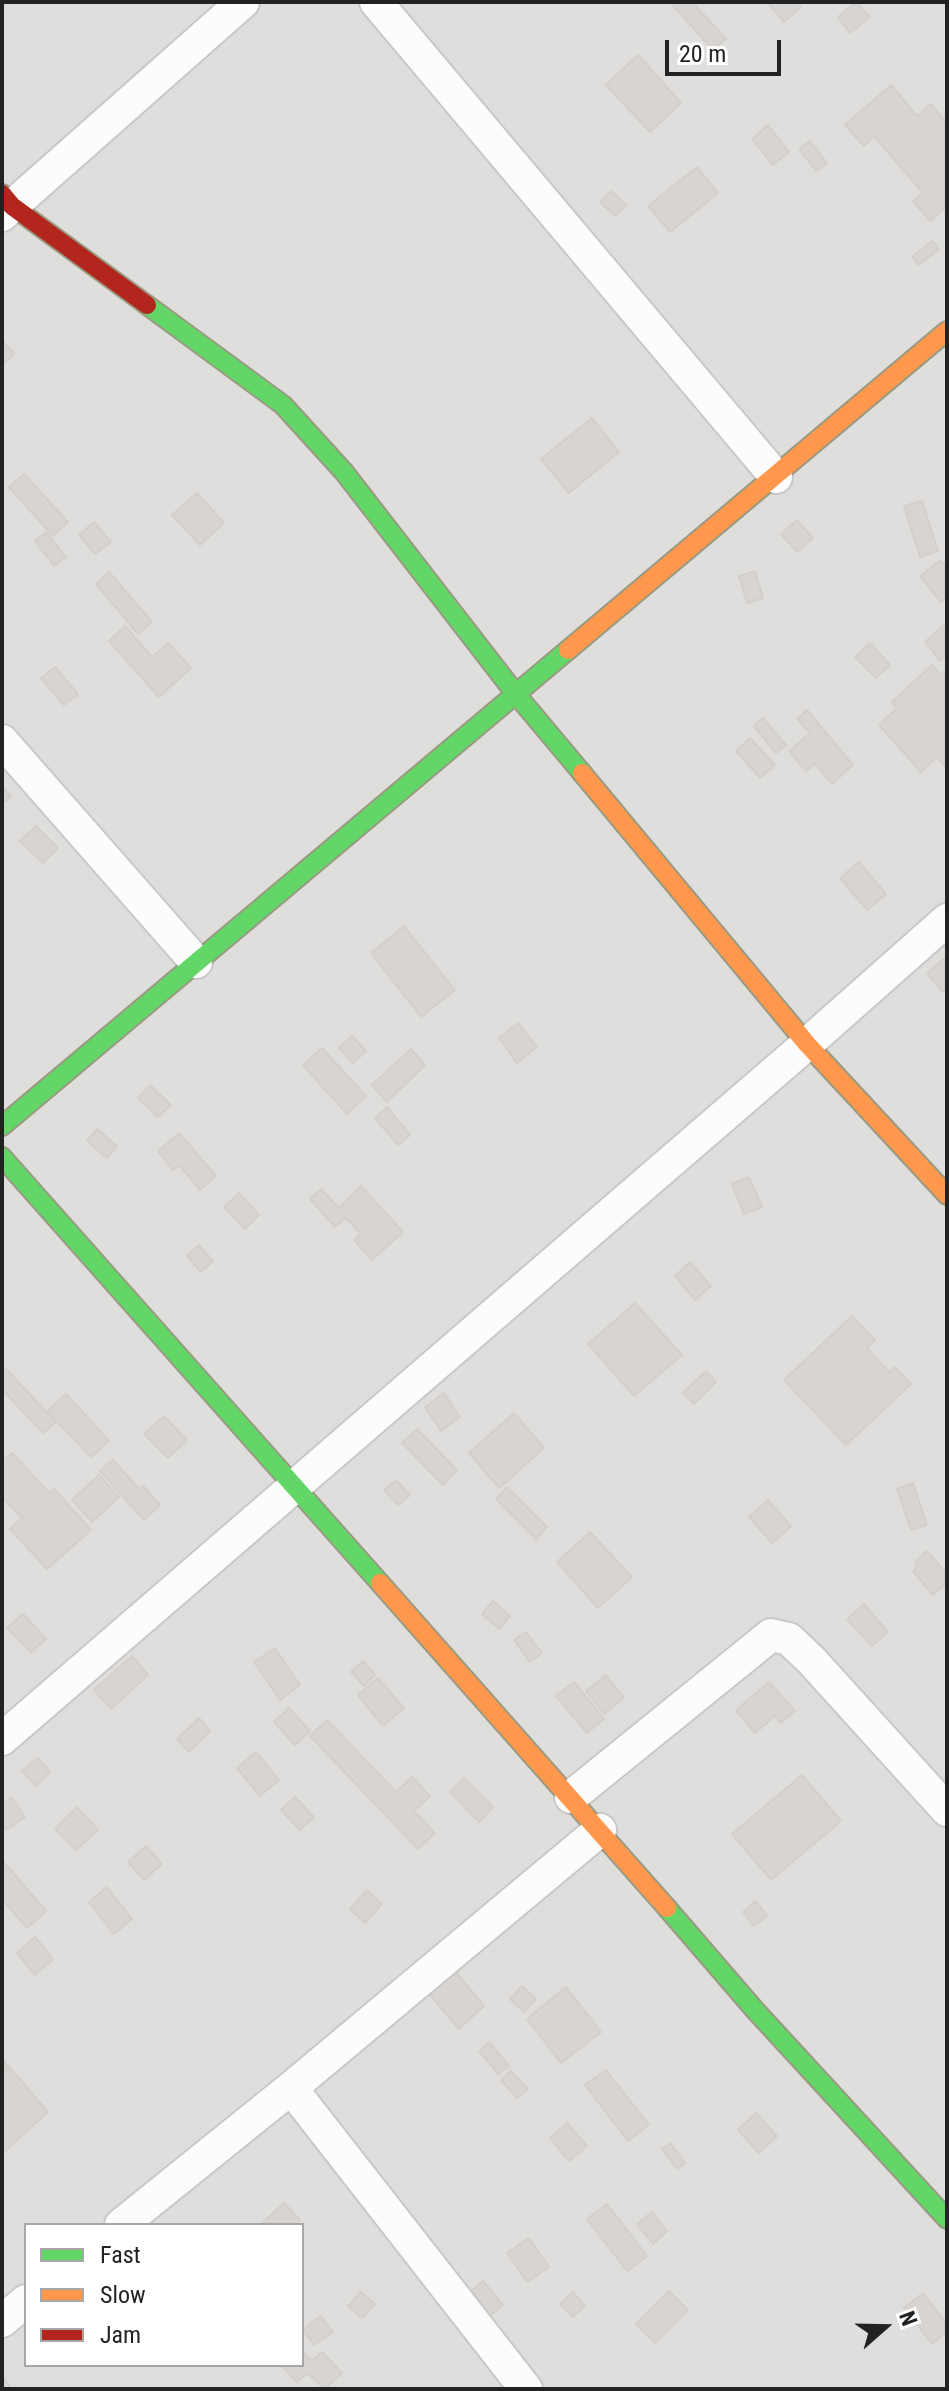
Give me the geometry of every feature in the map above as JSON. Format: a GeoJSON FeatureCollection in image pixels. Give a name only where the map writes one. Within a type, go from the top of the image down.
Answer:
{"type":"FeatureCollection","features":[{"type":"Feature","properties":{"kind":"street"},"geometry":{"type":"LineString","coordinates":[[243,2],[5,205],[283,405],[344,472],[515,693],[807,1044],[947,1195]]}},
{"type":"Feature","properties":{"kind":"street"},"geometry":{"type":"LineString","coordinates":[[376,2],[776,477]]}},
{"type":"Feature","properties":{"kind":"street"},"geometry":{"type":"LineString","coordinates":[[2,1126],[947,331]]}},
{"type":"Feature","properties":{"kind":"street"},"geometry":{"type":"LineString","coordinates":[[2,741],[196,962]]}},
{"type":"Feature","properties":{"kind":"street"},"geometry":{"type":"LineString","coordinates":[[2,1739],[947,920]]}},
{"type":"Feature","properties":{"kind":"street"},"geometry":{"type":"LineString","coordinates":[[2,1157],[295,1484],[754,2009],[947,2219]]}},
{"type":"Feature","properties":{"kind":"street"},"geometry":{"type":"LineString","coordinates":[[571,1797],[771,1635],[789,1639],[812,1661],[947,1810]]}},
{"type":"Feature","properties":{"kind":"street"},"geometry":{"type":"LineString","coordinates":[[123,2223],[291,2088],[600,1830]]}},
{"type":"Feature","properties":{"kind":"street"},"geometry":{"type":"LineString","coordinates":[[291,2088],[526,2389]]}},
{"type":"Feature","properties":{"kind":"street"},"geometry":{"type":"LineString","coordinates":[[2,2321],[24,2303]]}},
{"type":"Feature","properties":{"kind":"shaded area"},"geometry":{"type":"Polygon","coordinates":[[[2,2],[947,2],[947,2389],[2,2389],[2,2]]]}},
{"type":"Feature","properties":{"kind":"building"},"geometry":{"type":"Polygon","coordinates":[[[670,2],[692,2],[726,39],[713,50],[670,2]]]}},
{"type":"Feature","properties":{"kind":"building"},"geometry":{"type":"Polygon","coordinates":[[[767,2],[796,2],[801,7],[784,22],[767,2]]]}},
{"type":"Feature","properties":{"kind":"building"},"geometry":{"type":"Polygon","coordinates":[[[856,2],[870,17],[850,33],[838,17],[856,2]]]}},
{"type":"Feature","properties":{"kind":"building"},"geometry":{"type":"Polygon","coordinates":[[[638,55],[681,103],[650,132],[606,85],[638,55]]]}},
{"type":"Feature","properties":{"kind":"building"},"geometry":{"type":"Polygon","coordinates":[[[891,85],[917,116],[931,104],[947,123],[947,206],[930,221],[913,201],[923,193],[874,136],[864,146],[845,125],[891,85]]]}},
{"type":"Feature","properties":{"kind":"building"},"geometry":{"type":"Polygon","coordinates":[[[768,125],[789,152],[773,165],[752,139],[768,125]]]}},
{"type":"Feature","properties":{"kind":"building"},"geometry":{"type":"Polygon","coordinates":[[[810,141],[827,163],[816,171],[799,149],[810,141]]]}},
{"type":"Feature","properties":{"kind":"building"},"geometry":{"type":"Polygon","coordinates":[[[697,167],[718,193],[670,232],[648,206],[697,167]]]}},
{"type":"Feature","properties":{"kind":"building"},"geometry":{"type":"Polygon","coordinates":[[[611,191],[626,205],[615,216],[600,202],[611,191]]]}},
{"type":"Feature","properties":{"kind":"building"},"geometry":{"type":"Polygon","coordinates":[[[932,241],[939,249],[919,265],[912,257],[932,241]]]}},
{"type":"Feature","properties":{"kind":"building"},"geometry":{"type":"Polygon","coordinates":[[[2,340],[14,354],[2,365],[2,340]]]}},
{"type":"Feature","properties":{"kind":"building"},"geometry":{"type":"Polygon","coordinates":[[[592,418],[619,452],[569,493],[541,459],[592,418]]]}},
{"type":"Feature","properties":{"kind":"building"},"geometry":{"type":"Polygon","coordinates":[[[24,474],[68,522],[53,536],[9,487],[24,474]]]}},
{"type":"Feature","properties":{"kind":"building"},"geometry":{"type":"Polygon","coordinates":[[[197,493],[224,523],[200,545],[172,515],[197,493]]]}},
{"type":"Feature","properties":{"kind":"building"},"geometry":{"type":"Polygon","coordinates":[[[922,501],[938,551],[920,557],[904,506],[922,501]]]}},
{"type":"Feature","properties":{"kind":"building"},"geometry":{"type":"Polygon","coordinates":[[[797,520],[813,538],[797,552],[781,534],[797,520]]]}},
{"type":"Feature","properties":{"kind":"building"},"geometry":{"type":"Polygon","coordinates":[[[94,522],[111,542],[95,554],[79,535],[94,522]]]}},
{"type":"Feature","properties":{"kind":"building"},"geometry":{"type":"Polygon","coordinates":[[[46,532],[66,557],[54,566],[35,541],[46,532]]]}},
{"type":"Feature","properties":{"kind":"building"},"geometry":{"type":"Polygon","coordinates":[[[941,560],[947,569],[947,597],[941,602],[920,576],[941,560]]]}},
{"type":"Feature","properties":{"kind":"building"},"geometry":{"type":"Polygon","coordinates":[[[755,571],[763,598],[747,603],[739,576],[755,571]]]}},
{"type":"Feature","properties":{"kind":"building"},"geometry":{"type":"Polygon","coordinates":[[[109,572],[152,622],[138,634],[96,584],[109,572]]]}},
{"type":"Feature","properties":{"kind":"building"},"geometry":{"type":"Polygon","coordinates":[[[125,626],[152,657],[168,643],[191,668],[159,697],[109,641],[125,626]]]}},
{"type":"Feature","properties":{"kind":"building"},"geometry":{"type":"Polygon","coordinates":[[[943,626],[947,631],[947,654],[940,661],[925,642],[943,626]]]}},
{"type":"Feature","properties":{"kind":"building"},"geometry":{"type":"Polygon","coordinates":[[[870,643],[890,665],[876,678],[855,657],[870,643]]]}},
{"type":"Feature","properties":{"kind":"building"},"geometry":{"type":"Polygon","coordinates":[[[932,665],[941,675],[947,670],[947,768],[937,757],[921,772],[879,725],[897,708],[892,702],[932,665]]]}},
{"type":"Feature","properties":{"kind":"building"},"geometry":{"type":"Polygon","coordinates":[[[55,667],[78,694],[64,705],[41,678],[55,667]]]}},
{"type":"Feature","properties":{"kind":"building"},"geometry":{"type":"Polygon","coordinates":[[[807,710],[853,765],[832,784],[815,764],[806,771],[789,751],[810,733],[797,719],[807,710]]]}},
{"type":"Feature","properties":{"kind":"building"},"geometry":{"type":"Polygon","coordinates":[[[763,718],[786,745],[776,753],[754,726],[763,718]]]}},
{"type":"Feature","properties":{"kind":"building"},"geometry":{"type":"Polygon","coordinates":[[[750,738],[775,765],[760,778],[736,751],[750,738]]]}},
{"type":"Feature","properties":{"kind":"building"},"geometry":{"type":"Polygon","coordinates":[[[2,786],[11,797],[2,804],[2,786]]]}},
{"type":"Feature","properties":{"kind":"building"},"geometry":{"type":"Polygon","coordinates":[[[36,826],[58,848],[43,863],[20,841],[36,826]]]}},
{"type":"Feature","properties":{"kind":"building"},"geometry":{"type":"Polygon","coordinates":[[[859,862],[886,894],[867,910],[840,878],[859,862]]]}},
{"type":"Feature","properties":{"kind":"building"},"geometry":{"type":"Polygon","coordinates":[[[404,926],[455,990],[421,1017],[371,953],[404,926]]]}},
{"type":"Feature","properties":{"kind":"building"},"geometry":{"type":"Polygon","coordinates":[[[947,956],[947,989],[943,992],[927,973],[947,956]]]}},
{"type":"Feature","properties":{"kind":"building"},"geometry":{"type":"Polygon","coordinates":[[[518,1023],[537,1047],[517,1063],[499,1038],[518,1023]]]}},
{"type":"Feature","properties":{"kind":"building"},"geometry":{"type":"Polygon","coordinates":[[[352,1036],[366,1051],[353,1063],[339,1048],[352,1036]]]}},
{"type":"Feature","properties":{"kind":"building"},"geometry":{"type":"Polygon","coordinates":[[[322,1048],[366,1096],[347,1114],[303,1065],[322,1048]]]}},
{"type":"Feature","properties":{"kind":"building"},"geometry":{"type":"Polygon","coordinates":[[[411,1049],[425,1065],[387,1102],[372,1085],[411,1049]]]}},
{"type":"Feature","properties":{"kind":"building"},"geometry":{"type":"Polygon","coordinates":[[[150,1085],[171,1105],[158,1117],[138,1098],[150,1085]]]}},
{"type":"Feature","properties":{"kind":"building"},"geometry":{"type":"Polygon","coordinates":[[[387,1107],[410,1135],[398,1145],[375,1118],[387,1107]]]}},
{"type":"Feature","properties":{"kind":"building"},"geometry":{"type":"Polygon","coordinates":[[[97,1129],[117,1146],[107,1158],[87,1141],[97,1129]]]}},
{"type":"Feature","properties":{"kind":"building"},"geometry":{"type":"Polygon","coordinates":[[[179,1133],[216,1176],[200,1190],[179,1165],[173,1170],[158,1151],[179,1133]]]}},
{"type":"Feature","properties":{"kind":"building"},"geometry":{"type":"Polygon","coordinates":[[[749,1177],[762,1207],[744,1214],[732,1184],[749,1177]]]}},
{"type":"Feature","properties":{"kind":"building"},"geometry":{"type":"Polygon","coordinates":[[[361,1186],[403,1232],[372,1260],[354,1240],[361,1234],[346,1218],[335,1227],[310,1199],[321,1189],[339,1208],[361,1186]]]}},
{"type":"Feature","properties":{"kind":"building"},"geometry":{"type":"Polygon","coordinates":[[[239,1193],[259,1215],[245,1229],[224,1207],[239,1193]]]}},
{"type":"Feature","properties":{"kind":"building"},"geometry":{"type":"Polygon","coordinates":[[[199,1245],[213,1261],[201,1272],[187,1256],[199,1245]]]}},
{"type":"Feature","properties":{"kind":"building"},"geometry":{"type":"Polygon","coordinates":[[[690,1262],[711,1286],[695,1300],[675,1276],[690,1262]]]}},
{"type":"Feature","properties":{"kind":"building"},"geometry":{"type":"Polygon","coordinates":[[[635,1303],[682,1355],[634,1396],[588,1344],[635,1303]]]}},
{"type":"Feature","properties":{"kind":"building"},"geometry":{"type":"Polygon","coordinates":[[[852,1316],[875,1340],[867,1348],[889,1372],[895,1367],[911,1384],[846,1445],[784,1380],[852,1316]]]}},
{"type":"Feature","properties":{"kind":"building"},"geometry":{"type":"Polygon","coordinates":[[[5,1368],[56,1422],[43,1433],[2,1389],[2,1371],[5,1368]]]}},
{"type":"Feature","properties":{"kind":"building"},"geometry":{"type":"Polygon","coordinates":[[[706,1371],[716,1382],[694,1404],[683,1393],[706,1371]]]}},
{"type":"Feature","properties":{"kind":"building"},"geometry":{"type":"Polygon","coordinates":[[[444,1393],[460,1417],[441,1431],[425,1407],[444,1393]]]}},
{"type":"Feature","properties":{"kind":"building"},"geometry":{"type":"Polygon","coordinates":[[[66,1394],[109,1441],[91,1457],[47,1411],[66,1394]]]}},
{"type":"Feature","properties":{"kind":"building"},"geometry":{"type":"Polygon","coordinates":[[[514,1413],[544,1448],[499,1488],[469,1453],[514,1413]]]}},
{"type":"Feature","properties":{"kind":"building"},"geometry":{"type":"Polygon","coordinates":[[[164,1416],[187,1440],[168,1458],[144,1434],[164,1416]]]}},
{"type":"Feature","properties":{"kind":"building"},"geometry":{"type":"Polygon","coordinates":[[[417,1429],[457,1470],[443,1485],[402,1443],[417,1429]]]}},
{"type":"Feature","properties":{"kind":"building"},"geometry":{"type":"Polygon","coordinates":[[[12,1453],[49,1493],[54,1489],[91,1530],[47,1569],[10,1529],[22,1518],[2,1497],[2,1462],[12,1453]]]}},
{"type":"Feature","properties":{"kind":"building"},"geometry":{"type":"Polygon","coordinates":[[[113,1460],[139,1489],[143,1486],[160,1505],[144,1520],[100,1471],[113,1460]]]}},
{"type":"Feature","properties":{"kind":"building"},"geometry":{"type":"Polygon","coordinates":[[[99,1475],[119,1497],[92,1522],[72,1500],[99,1475]]]}},
{"type":"Feature","properties":{"kind":"building"},"geometry":{"type":"Polygon","coordinates":[[[396,1480],[410,1495],[398,1505],[384,1490],[396,1480]]]}},
{"type":"Feature","properties":{"kind":"building"},"geometry":{"type":"Polygon","coordinates":[[[913,1483],[927,1525],[911,1530],[897,1489],[913,1483]]]}},
{"type":"Feature","properties":{"kind":"building"},"geometry":{"type":"Polygon","coordinates":[[[507,1487],[547,1527],[536,1539],[496,1499],[507,1487]]]}},
{"type":"Feature","properties":{"kind":"building"},"geometry":{"type":"Polygon","coordinates":[[[768,1500],[791,1526],[772,1543],[749,1517],[768,1500]]]}},
{"type":"Feature","properties":{"kind":"building"},"geometry":{"type":"Polygon","coordinates":[[[590,1532],[632,1577],[598,1608],[557,1562],[590,1532]]]}},
{"type":"Feature","properties":{"kind":"building"},"geometry":{"type":"Polygon","coordinates":[[[927,1551],[947,1574],[947,1583],[933,1595],[913,1571],[918,1566],[915,1562],[927,1551]]]}},
{"type":"Feature","properties":{"kind":"building"},"geometry":{"type":"Polygon","coordinates":[[[493,1601],[510,1616],[499,1629],[482,1614],[493,1601]]]}},
{"type":"Feature","properties":{"kind":"building"},"geometry":{"type":"Polygon","coordinates":[[[864,1604],[888,1632],[872,1646],[847,1619],[864,1604]]]}},
{"type":"Feature","properties":{"kind":"building"},"geometry":{"type":"Polygon","coordinates":[[[23,1614],[46,1639],[31,1652],[7,1628],[23,1614]]]}},
{"type":"Feature","properties":{"kind":"building"},"geometry":{"type":"Polygon","coordinates":[[[526,1632],[542,1653],[530,1662],[514,1640],[526,1632]]]}},
{"type":"Feature","properties":{"kind":"building"},"geometry":{"type":"Polygon","coordinates":[[[275,1648],[300,1685],[280,1700],[254,1662],[275,1648]]]}},
{"type":"Feature","properties":{"kind":"building"},"geometry":{"type":"Polygon","coordinates":[[[132,1656],[148,1675],[111,1709],[94,1690],[132,1656]]]}},
{"type":"Feature","properties":{"kind":"building"},"geometry":{"type":"Polygon","coordinates":[[[363,1661],[375,1675],[364,1686],[351,1672],[363,1661]]]}},
{"type":"Feature","properties":{"kind":"building"},"geometry":{"type":"Polygon","coordinates":[[[606,1675],[624,1698],[604,1714],[586,1691],[606,1675]]]}},
{"type":"Feature","properties":{"kind":"building"},"geometry":{"type":"Polygon","coordinates":[[[378,1678],[404,1708],[383,1726],[358,1695],[378,1678]]]}},
{"type":"Feature","properties":{"kind":"building"},"geometry":{"type":"Polygon","coordinates":[[[574,1682],[604,1719],[587,1733],[556,1696],[574,1682]]]}},
{"type":"Feature","properties":{"kind":"building"},"geometry":{"type":"Polygon","coordinates":[[[769,1682],[795,1711],[781,1723],[775,1716],[755,1733],[736,1710],[769,1682]]]}},
{"type":"Feature","properties":{"kind":"building"},"geometry":{"type":"Polygon","coordinates":[[[289,1708],[310,1731],[295,1745],[274,1722],[289,1708]]]}},
{"type":"Feature","properties":{"kind":"building"},"geometry":{"type":"Polygon","coordinates":[[[199,1718],[210,1731],[189,1752],[177,1739],[199,1718]]]}},
{"type":"Feature","properties":{"kind":"building"},"geometry":{"type":"Polygon","coordinates":[[[327,1720],[396,1792],[412,1777],[430,1796],[414,1811],[435,1833],[418,1849],[310,1736],[327,1720]]]}},
{"type":"Feature","properties":{"kind":"building"},"geometry":{"type":"Polygon","coordinates":[[[256,1752],[279,1780],[260,1796],[237,1768],[256,1752]]]}},
{"type":"Feature","properties":{"kind":"building"},"geometry":{"type":"Polygon","coordinates":[[[38,1758],[50,1772],[36,1786],[22,1771],[38,1758]]]}},
{"type":"Feature","properties":{"kind":"building"},"geometry":{"type":"Polygon","coordinates":[[[802,1775],[841,1821],[771,1880],[732,1834],[802,1775]]]}},
{"type":"Feature","properties":{"kind":"building"},"geometry":{"type":"Polygon","coordinates":[[[464,1778],[493,1807],[479,1822],[450,1792],[464,1778]]]}},
{"type":"Feature","properties":{"kind":"building"},"geometry":{"type":"Polygon","coordinates":[[[295,1797],[314,1817],[300,1830],[281,1810],[295,1797]]]}},
{"type":"Feature","properties":{"kind":"building"},"geometry":{"type":"Polygon","coordinates":[[[12,1798],[25,1817],[6,1830],[2,1824],[2,1804],[12,1798]]]}},
{"type":"Feature","properties":{"kind":"building"},"geometry":{"type":"Polygon","coordinates":[[[77,1807],[98,1830],[76,1850],[55,1829],[77,1807]]]}},
{"type":"Feature","properties":{"kind":"building"},"geometry":{"type":"Polygon","coordinates":[[[146,1846],[162,1864],[144,1880],[128,1862],[146,1846]]]}},
{"type":"Feature","properties":{"kind":"building"},"geometry":{"type":"Polygon","coordinates":[[[2,1860],[46,1911],[27,1928],[2,1899],[2,1860]]]}},
{"type":"Feature","properties":{"kind":"building"},"geometry":{"type":"Polygon","coordinates":[[[107,1887],[132,1919],[114,1934],[89,1902],[107,1887]]]}},
{"type":"Feature","properties":{"kind":"building"},"geometry":{"type":"Polygon","coordinates":[[[367,1890],[382,1904],[365,1923],[350,1909],[367,1890]]]}},
{"type":"Feature","properties":{"kind":"building"},"geometry":{"type":"Polygon","coordinates":[[[756,1901],[767,1916],[754,1926],[743,1912],[756,1901]]]}},
{"type":"Feature","properties":{"kind":"building"},"geometry":{"type":"Polygon","coordinates":[[[35,1937],[53,1959],[35,1975],[17,1953],[35,1937]]]}},
{"type":"Feature","properties":{"kind":"building"},"geometry":{"type":"Polygon","coordinates":[[[450,1965],[484,2006],[459,2029],[424,1988],[450,1965]]]}},
{"type":"Feature","properties":{"kind":"building"},"geometry":{"type":"Polygon","coordinates":[[[522,1986],[536,1999],[524,2012],[510,1999],[522,1986]]]}},
{"type":"Feature","properties":{"kind":"building"},"geometry":{"type":"Polygon","coordinates":[[[566,1987],[601,2032],[561,2063],[527,2019],[566,1987]]]}},
{"type":"Feature","properties":{"kind":"building"},"geometry":{"type":"Polygon","coordinates":[[[489,2042],[509,2066],[498,2074],[479,2051],[489,2042]]]}},
{"type":"Feature","properties":{"kind":"building"},"geometry":{"type":"Polygon","coordinates":[[[4,2061],[48,2112],[5,2151],[2,2148],[4,2061]]]}},
{"type":"Feature","properties":{"kind":"building"},"geometry":{"type":"Polygon","coordinates":[[[606,2070],[649,2125],[628,2141],[585,2085],[606,2070]]]}},
{"type":"Feature","properties":{"kind":"building"},"geometry":{"type":"Polygon","coordinates":[[[511,2071],[528,2089],[517,2098],[501,2080],[511,2071]]]}},
{"type":"Feature","properties":{"kind":"building"},"geometry":{"type":"Polygon","coordinates":[[[756,2113],[777,2136],[759,2153],[738,2130],[756,2113]]]}},
{"type":"Feature","properties":{"kind":"building"},"geometry":{"type":"Polygon","coordinates":[[[567,2123],[587,2146],[569,2161],[550,2138],[567,2123]]]}},
{"type":"Feature","properties":{"kind":"building"},"geometry":{"type":"Polygon","coordinates":[[[670,2143],[685,2163],[677,2169],[662,2149],[670,2143]]]}},
{"type":"Feature","properties":{"kind":"building"},"geometry":{"type":"Polygon","coordinates":[[[284,2203],[300,2220],[297,2223],[262,2223],[284,2203]]]}},
{"type":"Feature","properties":{"kind":"building"},"geometry":{"type":"Polygon","coordinates":[[[607,2204],[647,2256],[627,2271],[587,2219],[607,2204]]]}},
{"type":"Feature","properties":{"kind":"building"},"geometry":{"type":"Polygon","coordinates":[[[652,2212],[667,2231],[653,2244],[637,2224],[652,2212]]]}},
{"type":"Feature","properties":{"kind":"building"},"geometry":{"type":"Polygon","coordinates":[[[529,2238],[549,2267],[527,2282],[507,2253],[529,2238]]]}},
{"type":"Feature","properties":{"kind":"building"},"geometry":{"type":"Polygon","coordinates":[[[483,2281],[503,2305],[487,2319],[466,2296],[483,2281]]]}},
{"type":"Feature","properties":{"kind":"building"},"geometry":{"type":"Polygon","coordinates":[[[669,2291],[688,2310],[655,2343],[636,2324],[669,2291]]]}},
{"type":"Feature","properties":{"kind":"building"},"geometry":{"type":"Polygon","coordinates":[[[361,2292],[375,2304],[362,2318],[348,2306],[361,2292]]]}},
{"type":"Feature","properties":{"kind":"building"},"geometry":{"type":"Polygon","coordinates":[[[573,2292],[585,2306],[573,2317],[560,2304],[573,2292]]]}},
{"type":"Feature","properties":{"kind":"building"},"geometry":{"type":"Polygon","coordinates":[[[923,2293],[947,2324],[947,2331],[932,2344],[904,2308],[923,2293]]]}},
{"type":"Feature","properties":{"kind":"building"},"geometry":{"type":"Polygon","coordinates":[[[321,2316],[333,2332],[314,2345],[304,2329],[321,2316]]]}},
{"type":"Feature","properties":{"kind":"building"},"geometry":{"type":"Polygon","coordinates":[[[322,2352],[342,2373],[325,2389],[307,2373],[297,2382],[283,2367],[304,2367],[304,2353],[311,2361],[322,2352]]]}},
{"type":"Feature","properties":{"kind":"building"},"geometry":{"type":"Polygon","coordinates":[[[2,2376],[12,2389],[2,2389],[2,2376]]]}},
{"type":"Feature","properties":{"kind":"traffic: fast"},"geometry":{"type":"LineString","coordinates":[[147,305],[283,405],[344,472],[515,693],[582,773]]}},
{"type":"Feature","properties":{"kind":"traffic: fast"},"geometry":{"type":"LineString","coordinates":[[2,1126],[568,650]]}},
{"type":"Feature","properties":{"kind":"traffic: fast"},"geometry":{"type":"LineString","coordinates":[[2,1157],[380,1583]]}},
{"type":"Feature","properties":{"kind":"traffic: fast"},"geometry":{"type":"LineString","coordinates":[[667,1908],[754,2009],[947,2219]]}},
{"type":"Feature","properties":{"kind":"traffic: slow"},"geometry":{"type":"LineString","coordinates":[[568,650],[947,331]]}},
{"type":"Feature","properties":{"kind":"traffic: slow"},"geometry":{"type":"LineString","coordinates":[[582,773],[807,1044],[947,1195]]}},
{"type":"Feature","properties":{"kind":"traffic: slow"},"geometry":{"type":"LineString","coordinates":[[380,1583],[667,1908]]}},
{"type":"Feature","properties":{"kind":"traffic: jam"},"geometry":{"type":"LineString","coordinates":[[2,194],[12,206],[147,305]]}}]}
